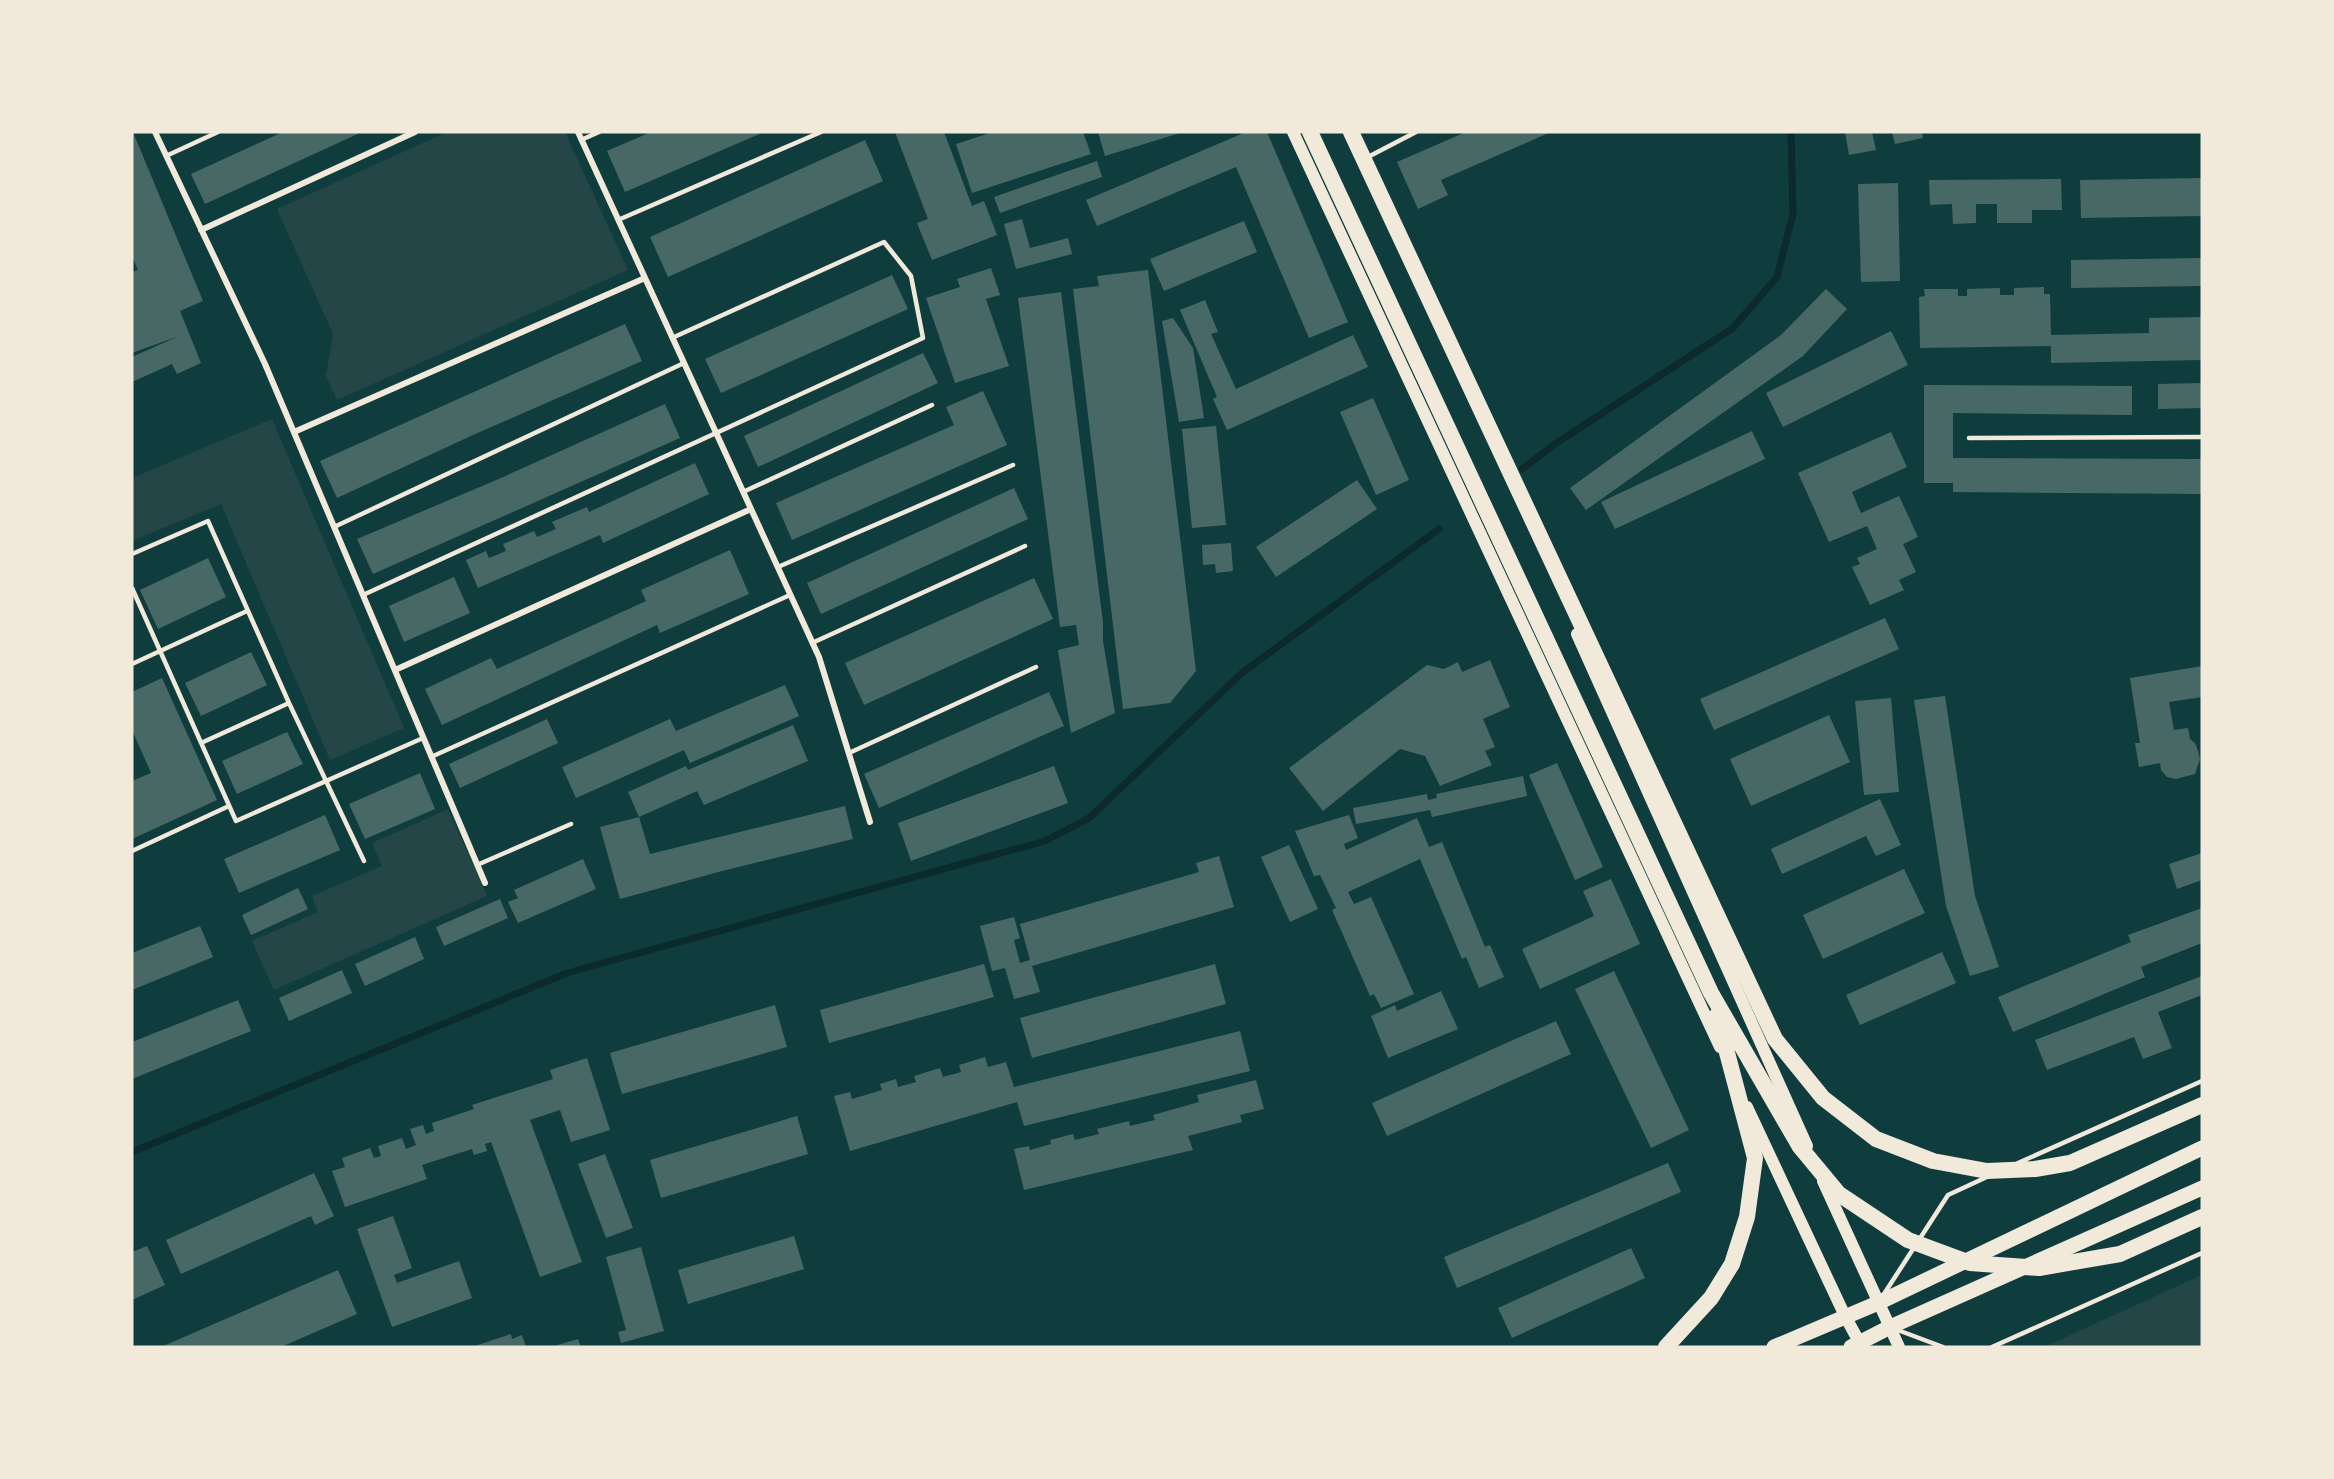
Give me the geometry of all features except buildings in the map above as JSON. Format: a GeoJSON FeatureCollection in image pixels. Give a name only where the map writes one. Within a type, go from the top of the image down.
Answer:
{"type":"FeatureCollection","features":[{"type":"Feature","properties":{"kind":"highway"},"geometry":{"type":"LineString","coordinates":[[1310,132],[1711,993],[1800,1148],[1839,1194],[1908,1240],[1970,1263],[2039,1268],[2120,1254],[2202,1218]]}},
{"type":"Feature","properties":{"kind":"highway"},"geometry":{"type":"LineString","coordinates":[[1354,134],[1775,1039],[1823,1098],[1876,1139],[1933,1161],[1987,1171],[2035,1169],[2070,1163],[2202,1105]]}},
{"type":"Feature","properties":{"kind":"highway"},"geometry":{"type":"LineString","coordinates":[[1666,1347],[1711,1298],[1732,1264],[1747,1217],[1755,1158],[1711,993]]}},
{"type":"Feature","properties":{"kind":"main road"},"geometry":{"type":"LineString","coordinates":[[1293,132],[1858,1346],[1890,1327],[2202,1188]]}},
{"type":"Feature","properties":{"kind":"main road"},"geometry":{"type":"LineString","coordinates":[[1354,134],[1363,160],[1899,1347]]}},
{"type":"Feature","properties":{"kind":"main road"},"geometry":{"type":"LineString","coordinates":[[1774,1347],[1878,1303],[2202,1148]]}},
{"type":"Feature","properties":{"kind":"street"},"geometry":{"type":"LineString","coordinates":[[155,132],[265,364],[485,882]]}},
{"type":"Feature","properties":{"kind":"street"},"geometry":{"type":"LineString","coordinates":[[201,230],[415,132]]}},
{"type":"Feature","properties":{"kind":"street"},"geometry":{"type":"LineString","coordinates":[[578,132],[819,657],[870,822]]}},
{"type":"Feature","properties":{"kind":"street"},"geometry":{"type":"LineString","coordinates":[[294,432],[645,278]]}},
{"type":"Feature","properties":{"kind":"street"},"geometry":{"type":"LineString","coordinates":[[395,670],[751,509]]}},
{"type":"Feature","properties":{"kind":"lane"},"geometry":{"type":"LineString","coordinates":[[166,156],[218,132]]}},
{"type":"Feature","properties":{"kind":"lane"},"geometry":{"type":"LineString","coordinates":[[581,140],[599,132]]}},
{"type":"Feature","properties":{"kind":"lane"},"geometry":{"type":"LineString","coordinates":[[618,220],[821,132]]}},
{"type":"Feature","properties":{"kind":"lane"},"geometry":{"type":"LineString","coordinates":[[1363,160],[1416,132]]}},
{"type":"Feature","properties":{"kind":"lane"},"geometry":{"type":"LineString","coordinates":[[363,595],[923,338],[910,276],[884,242],[672,338]]}},
{"type":"Feature","properties":{"kind":"lane"},"geometry":{"type":"LineString","coordinates":[[334,526],[684,363]]}},
{"type":"Feature","properties":{"kind":"lane"},"geometry":{"type":"LineString","coordinates":[[743,492],[932,405]]}},
{"type":"Feature","properties":{"kind":"lane"},"geometry":{"type":"LineString","coordinates":[[1969,438],[2202,437]]}},
{"type":"Feature","properties":{"kind":"lane"},"geometry":{"type":"LineString","coordinates":[[778,567],[1013,465]]}},
{"type":"Feature","properties":{"kind":"lane"},"geometry":{"type":"LineString","coordinates":[[132,554],[208,521],[289,704],[364,861]]}},
{"type":"Feature","properties":{"kind":"lane"},"geometry":{"type":"LineString","coordinates":[[812,643],[1025,546]]}},
{"type":"Feature","properties":{"kind":"lane"},"geometry":{"type":"LineString","coordinates":[[132,588],[236,821],[423,738]]}},
{"type":"Feature","properties":{"kind":"lane"},"geometry":{"type":"LineString","coordinates":[[431,757],[790,595]]}},
{"type":"Feature","properties":{"kind":"lane"},"geometry":{"type":"LineString","coordinates":[[132,664],[247,611]]}},
{"type":"Feature","properties":{"kind":"lane"},"geometry":{"type":"LineString","coordinates":[[849,753],[1036,667]]}},
{"type":"Feature","properties":{"kind":"lane"},"geometry":{"type":"LineString","coordinates":[[201,743],[289,704]]}},
{"type":"Feature","properties":{"kind":"lane"},"geometry":{"type":"LineString","coordinates":[[132,850],[229,806]]}},
{"type":"Feature","properties":{"kind":"lane"},"geometry":{"type":"LineString","coordinates":[[477,865],[571,824]]}},
{"type":"Feature","properties":{"kind":"lane"},"geometry":{"type":"LineString","coordinates":[[1878,1303],[1948,1195],[2202,1081]]}},
{"type":"Feature","properties":{"kind":"lane"},"geometry":{"type":"LineString","coordinates":[[1992,1347],[2202,1253]]}},
{"type":"Feature","properties":{"kind":"lane"},"geometry":{"type":"LineString","coordinates":[[1890,1327],[1943,1347]]}},
{"type":"Feature","properties":{"kind":"shaded area"},"geometry":{"type":"Polygon","coordinates":[[[447,132],[565,132],[628,270],[337,400],[326,376],[333,334],[277,209],[447,132]]]}},
{"type":"Feature","properties":{"kind":"shaded area"},"geometry":{"type":"Polygon","coordinates":[[[272,419],[404,728],[330,760],[221,504],[132,541],[132,478],[272,419]]]}},
{"type":"Feature","properties":{"kind":"shaded area"},"geometry":{"type":"Polygon","coordinates":[[[448,809],[487,896],[274,990],[252,941],[318,912],[312,896],[382,866],[372,843],[448,809]]]}},
{"type":"Feature","properties":{"kind":"shaded area"},"geometry":{"type":"Polygon","coordinates":[[[2202,1275],[2202,1347],[2044,1347],[2202,1275]]]}},
{"type":"Feature","properties":{"kind":"waterway"},"geometry":{"type":"LineString","coordinates":[[1522,469],[1555,444],[1733,328],[1777,277],[1793,214],[1791,132]]}},
{"type":"Feature","properties":{"kind":"waterway"},"geometry":{"type":"LineString","coordinates":[[132,1152],[567,973],[1045,841],[1089,818],[1243,672],[1439,529]]}}]}
